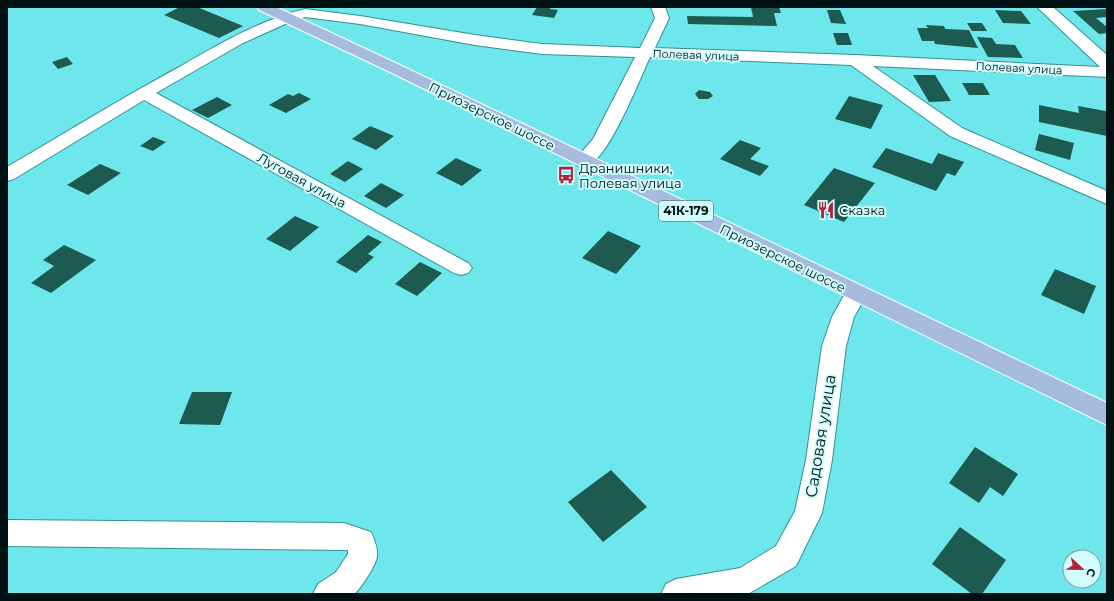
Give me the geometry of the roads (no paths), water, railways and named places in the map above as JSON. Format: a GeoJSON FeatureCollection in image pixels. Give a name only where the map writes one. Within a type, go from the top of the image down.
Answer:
{"type":"FeatureCollection","features":[{"type":"Feature","properties":{"kind":"main road","name":"Приозерское шоссе"},"geometry":{"type":"LineString","coordinates":[[264,7],[1107,415]]}},
{"type":"Feature","properties":{"kind":"street"},"geometry":{"type":"LineString","coordinates":[[583,161],[594,151],[602,140],[646,53],[662,18],[658,7]]}},
{"type":"Feature","properties":{"kind":"street"},"geometry":{"type":"LineString","coordinates":[[1044,7],[1103,60],[1107,66]]}},
{"type":"Feature","properties":{"kind":"street","name":"Полевая улица"},"geometry":{"type":"LineString","coordinates":[[7,175],[144,93],[238,40],[287,18],[305,13],[353,19],[475,40],[542,49],[855,60],[1107,72]]}},
{"type":"Feature","properties":{"kind":"street"},"geometry":{"type":"LineString","coordinates":[[855,60],[956,132],[1107,198]]}},
{"type":"Feature","properties":{"kind":"street","name":"Луговая улица"},"geometry":{"type":"LineString","coordinates":[[144,93],[461,268]]}},
{"type":"Feature","properties":{"kind":"street","name":"Садовая улица"},"geometry":{"type":"LineString","coordinates":[[676,594],[745,581],[786,556],[808,512],[819,460],[834,346],[843,317],[856,294]]}},
{"type":"Feature","properties":{"kind":"street"},"geometry":{"type":"LineString","coordinates":[[7,533],[344,536],[361,541],[363,557],[346,582],[328,594]]}},
{"type":"Feature","properties":{"kind":"place","name":"Дранишники, Полевая улица"},"geometry":{"type":"Point","coordinates":[566,175]}},
{"type":"Feature","properties":{"kind":"place","name":"Сказка"},"geometry":{"type":"Point","coordinates":[826,210]}}]}
